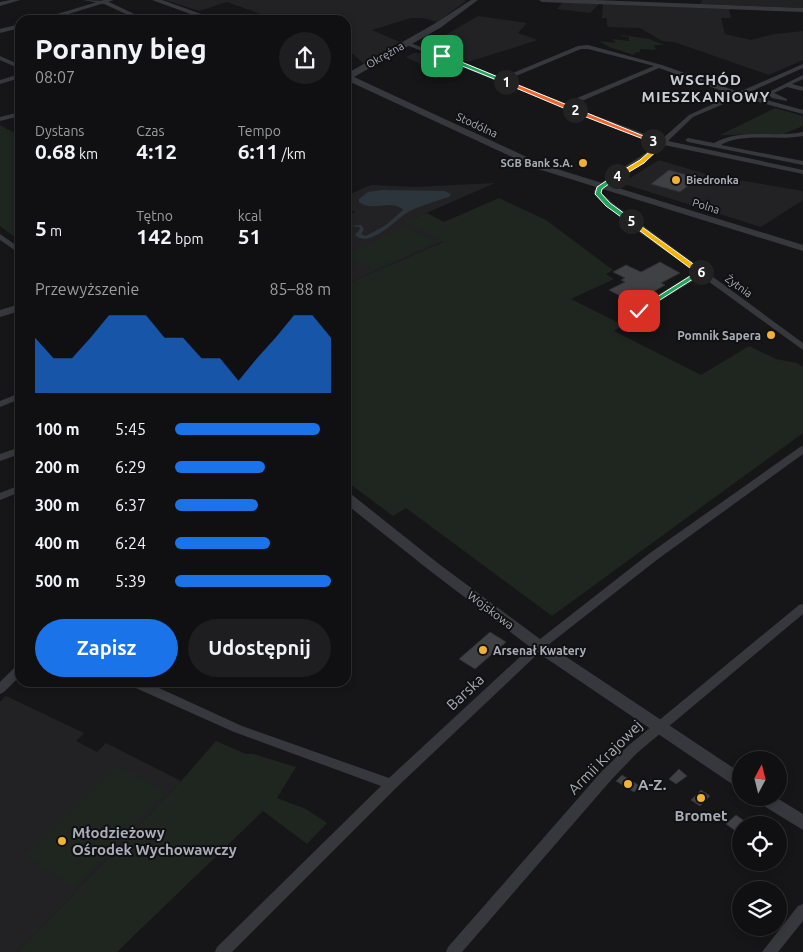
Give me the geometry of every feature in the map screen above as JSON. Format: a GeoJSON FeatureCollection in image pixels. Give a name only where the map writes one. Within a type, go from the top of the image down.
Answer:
{"type":"FeatureCollection","features":[{"type":"Feature","properties":{"kind":"street"},"geometry":{"type":"LineString","coordinates":[[0,4],[16,0]]}},
{"type":"Feature","properties":{"kind":"street"},"geometry":{"type":"LineString","coordinates":[[86,0],[108,1],[135,15]]}},
{"type":"Feature","properties":{"kind":"street"},"geometry":{"type":"LineString","coordinates":[[155,0],[199,15]]}},
{"type":"Feature","properties":{"kind":"street","name":"Okrężna"},"geometry":{"type":"LineString","coordinates":[[351,75],[437,26],[475,0]]}},
{"type":"Feature","properties":{"kind":"street"},"geometry":{"type":"LineString","coordinates":[[542,0],[803,10]]}},
{"type":"Feature","properties":{"kind":"street"},"geometry":{"type":"LineString","coordinates":[[59,15],[108,1]]}},
{"type":"Feature","properties":{"kind":"street"},"geometry":{"type":"LineString","coordinates":[[0,31],[15,27]]}},
{"type":"Feature","properties":{"kind":"street"},"geometry":{"type":"LineString","coordinates":[[406,43],[662,143],[803,172]]}},
{"type":"Feature","properties":{"kind":"street"},"geometry":{"type":"LineString","coordinates":[[502,80],[582,47],[632,57],[737,94],[803,112]]}},
{"type":"Feature","properties":{"kind":"street"},"geometry":{"type":"LineString","coordinates":[[0,58],[15,65]]}},
{"type":"Feature","properties":{"kind":"street"},"geometry":{"type":"LineString","coordinates":[[564,106],[660,66]]}},
{"type":"Feature","properties":{"kind":"street"},"geometry":{"type":"LineString","coordinates":[[602,186],[642,162],[691,116],[803,66]]}},
{"type":"Feature","properties":{"kind":"street"},"geometry":{"type":"LineString","coordinates":[[803,77],[770,94],[803,105]]}},
{"type":"Feature","properties":{"kind":"street"},"geometry":{"type":"LineString","coordinates":[[0,82],[15,78]]}},
{"type":"Feature","properties":{"kind":"street","name":"Stodólna"},"geometry":{"type":"LineString","coordinates":[[351,79],[532,164],[602,186]]}},
{"type":"Feature","properties":{"kind":"street"},"geometry":{"type":"LineString","coordinates":[[770,80],[803,89]]}},
{"type":"Feature","properties":{"kind":"street"},"geometry":{"type":"LineString","coordinates":[[0,119],[15,115]]}},
{"type":"Feature","properties":{"kind":"street"},"geometry":{"type":"LineString","coordinates":[[710,153],[719,142],[741,137],[782,137],[803,134]]}},
{"type":"Feature","properties":{"kind":"street"},"geometry":{"type":"LineString","coordinates":[[688,140],[803,163]]}},
{"type":"Feature","properties":{"kind":"street","name":"Polna"},"geometry":{"type":"LineString","coordinates":[[602,186],[803,248]]}},
{"type":"Feature","properties":{"kind":"street","name":"Żytnia"},"geometry":{"type":"LineString","coordinates":[[602,186],[598,194],[608,205],[803,347]]}},
{"type":"Feature","properties":{"kind":"street"},"geometry":{"type":"LineString","coordinates":[[0,236],[15,248]]}},
{"type":"Feature","properties":{"kind":"street"},"geometry":{"type":"LineString","coordinates":[[0,241],[12,246]]}},
{"type":"Feature","properties":{"kind":"street"},"geometry":{"type":"LineString","coordinates":[[627,317],[701,273]]}},
{"type":"Feature","properties":{"kind":"street"},"geometry":{"type":"LineString","coordinates":[[0,314],[15,309]]}},
{"type":"Feature","properties":{"kind":"street"},"geometry":{"type":"LineString","coordinates":[[0,404],[15,398]]}},
{"type":"Feature","properties":{"kind":"street","name":"Barska"},"geometry":{"type":"LineString","coordinates":[[222,952],[391,784],[539,646],[654,556],[803,449]]}},
{"type":"Feature","properties":{"kind":"street"},"geometry":{"type":"LineString","coordinates":[[0,458],[15,452]]}},
{"type":"Feature","properties":{"kind":"street"},"geometry":{"type":"LineString","coordinates":[[0,497],[15,490]]}},
{"type":"Feature","properties":{"kind":"street","name":"Wojskowa"},"geometry":{"type":"LineString","coordinates":[[351,501],[434,567],[539,646],[732,776]]}},
{"type":"Feature","properties":{"kind":"street","name":"Armii Krajowej"},"geometry":{"type":"LineString","coordinates":[[453,952],[606,775],[660,726],[803,608]]}},
{"type":"Feature","properties":{"kind":"street"},"geometry":{"type":"LineString","coordinates":[[0,689],[15,674]]}},
{"type":"Feature","properties":{"kind":"street"},"geometry":{"type":"LineString","coordinates":[[144,687],[229,725],[391,784]]}},
{"type":"Feature","properties":{"kind":"street"},"geometry":{"type":"LineString","coordinates":[[777,806],[803,823]]}},
{"type":"Feature","properties":{"kind":"street"},"geometry":{"type":"LineString","coordinates":[[770,952],[803,910]]}},
{"type":"Feature","properties":{"kind":"shaded area"},"geometry":{"type":"Polygon","coordinates":[[[165,0],[466,1],[437,22],[423,18],[411,18],[372,30],[400,42],[363,63],[351,52],[351,15],[258,15],[261,14],[227,2],[199,11],[165,0]]]}},
{"type":"Feature","properties":{"kind":"shaded area"},"geometry":{"type":"Polygon","coordinates":[[[702,0],[803,0],[803,8],[700,4],[702,0]]]}},
{"type":"Feature","properties":{"kind":"shaded area"},"geometry":{"type":"Polygon","coordinates":[[[563,2],[599,4],[590,13],[557,9],[563,2]]]}},
{"type":"Feature","properties":{"kind":"shaded area"},"geometry":{"type":"Polygon","coordinates":[[[603,4],[729,9],[731,18],[721,18],[725,34],[751,40],[774,34],[803,31],[803,60],[769,75],[674,42],[662,41],[640,28],[609,27],[607,25],[607,18],[602,18],[603,4]]]}},
{"type":"Feature","properties":{"kind":"shaded area"},"geometry":{"type":"Polygon","coordinates":[[[478,16],[527,23],[518,33],[538,40],[468,62],[431,47],[430,44],[478,16]]]}},
{"type":"Feature","properties":{"kind":"shaded area"},"geometry":{"type":"Polygon","coordinates":[[[620,36],[649,39],[665,45],[654,45],[656,50],[640,49],[640,52],[634,53],[634,55],[609,47],[599,41],[616,43],[612,39],[629,41],[629,37],[620,36]]]}},
{"type":"Feature","properties":{"kind":"shaded area"},"geometry":{"type":"Polygon","coordinates":[[[414,53],[423,53],[457,66],[437,72],[406,57],[414,53]]]}},
{"type":"Feature","properties":{"kind":"shaded area"},"geometry":{"type":"Polygon","coordinates":[[[775,108],[803,116],[803,126],[783,134],[720,135],[775,108]]]}},
{"type":"Feature","properties":{"kind":"shaded area"},"geometry":{"type":"Polygon","coordinates":[[[0,125],[15,133],[15,237],[0,226],[0,125]]]}},
{"type":"Feature","properties":{"kind":"shaded area"},"geometry":{"type":"Polygon","coordinates":[[[659,160],[709,175],[803,191],[803,200],[761,227],[627,185],[627,180],[659,160]]]}},
{"type":"Feature","properties":{"kind":"shaded area"},"geometry":{"type":"Polygon","coordinates":[[[495,183],[406,222],[444,241],[351,282],[351,214],[356,212],[351,211],[351,194],[371,185],[413,187],[495,183]]]}},
{"type":"Feature","properties":{"kind":"shaded area"},"geometry":{"type":"Polygon","coordinates":[[[382,190],[445,191],[451,194],[449,197],[408,212],[375,236],[361,238],[355,235],[360,229],[359,227],[351,226],[361,225],[364,229],[361,234],[366,236],[386,225],[403,210],[393,205],[370,206],[359,202],[359,199],[368,192],[382,190]]]}},
{"type":"Feature","properties":{"kind":"shaded area"},"geometry":{"type":"Polygon","coordinates":[[[499,198],[546,220],[613,270],[606,274],[614,279],[571,299],[623,325],[614,331],[701,375],[749,346],[776,359],[797,363],[803,367],[803,433],[552,616],[406,508],[393,516],[351,485],[351,282],[443,242],[405,222],[427,213],[444,222],[499,198]]]}},
{"type":"Feature","properties":{"kind":"shaded area"},"geometry":{"type":"Polygon","coordinates":[[[408,227],[436,242],[373,270],[351,257],[351,252],[408,227]]]}},
{"type":"Feature","properties":{"kind":"shaded area","name":"Młodzieżowy Ośrodek Wychowawczy"},"geometry":{"type":"Polygon","coordinates":[[[6,696],[84,733],[76,741],[97,752],[106,743],[181,781],[18,952],[0,952],[0,702],[6,696]]]}},
{"type":"Feature","properties":{"kind":"shaded area"},"geometry":{"type":"Polygon","coordinates":[[[216,741],[246,754],[253,754],[296,767],[277,798],[306,809],[327,823],[307,844],[263,811],[117,952],[18,952],[181,781],[216,741]]]}},
{"type":"Feature","properties":{"kind":"shaded area"},"geometry":{"type":"Polygon","coordinates":[[[117,765],[165,791],[75,887],[25,856],[117,765]]]}},
{"type":"Feature","properties":{"kind":"building","name":"Biedronka"},"geometry":{"type":"Polygon","coordinates":[[[669,170],[698,178],[680,192],[651,184],[669,170]]]}},
{"type":"Feature","properties":{"kind":"building"},"geometry":{"type":"Polygon","coordinates":[[[660,262],[680,273],[661,283],[665,285],[653,292],[649,290],[630,301],[609,290],[625,282],[621,280],[625,278],[613,272],[626,265],[641,272],[660,262]]]}},
{"type":"Feature","properties":{"kind":"building","name":"Arsenał Kwatery"},"geometry":{"type":"Polygon","coordinates":[[[490,632],[506,642],[475,669],[459,659],[490,632]]]}},
{"type":"Feature","properties":{"kind":"building"},"geometry":{"type":"Polygon","coordinates":[[[679,769],[687,776],[676,784],[669,779],[679,769]]]}},
{"type":"Feature","properties":{"kind":"building","name":"A-Z."},"geometry":{"type":"Polygon","coordinates":[[[622,775],[640,786],[634,792],[616,781],[622,775]]]}},
{"type":"Feature","properties":{"kind":"building","name":"Bromet"},"geometry":{"type":"Polygon","coordinates":[[[701,790],[710,796],[700,806],[691,800],[701,790]]]}},
{"type":"Feature","properties":{"kind":"building"},"geometry":{"type":"Polygon","coordinates":[[[732,819],[732,828],[726,824],[732,819]]]}},
{"type":"Feature","properties":{"kind":"place","name":"SGB Bank S.A."},"geometry":{"type":"Point","coordinates":[583,163]}},
{"type":"Feature","properties":{"kind":"place","name":"Biedronka"},"geometry":{"type":"Point","coordinates":[676,180]}},
{"type":"Feature","properties":{"kind":"place","name":"Pomnik Sapera"},"geometry":{"type":"Point","coordinates":[771,335]}},
{"type":"Feature","properties":{"kind":"place","name":"Arsenał Kwatery"},"geometry":{"type":"Point","coordinates":[483,650]}},
{"type":"Feature","properties":{"kind":"place","name":"A-Z."},"geometry":{"type":"Point","coordinates":[628,784]}},
{"type":"Feature","properties":{"kind":"place","name":"Bromet"},"geometry":{"type":"Point","coordinates":[701,798]}},
{"type":"Feature","properties":{"kind":"place","name":"Młodzieżowy Ośrodek Wychowawczy"},"geometry":{"type":"Point","coordinates":[62,841]}},
{"type":"Feature","properties":{"kind":"district","name":"WSCHÓD MIESZKANIOWY"},"geometry":{"type":"Point","coordinates":[706,88]}},
{"type":"Feature","properties":{"kind":"route"},"geometry":{"type":"LineString","coordinates":[[442,56],[564,106],[662,143],[642,162],[605,184],[598,191],[598,194],[608,205],[701,273],[693,276],[639,311]]}}]}
